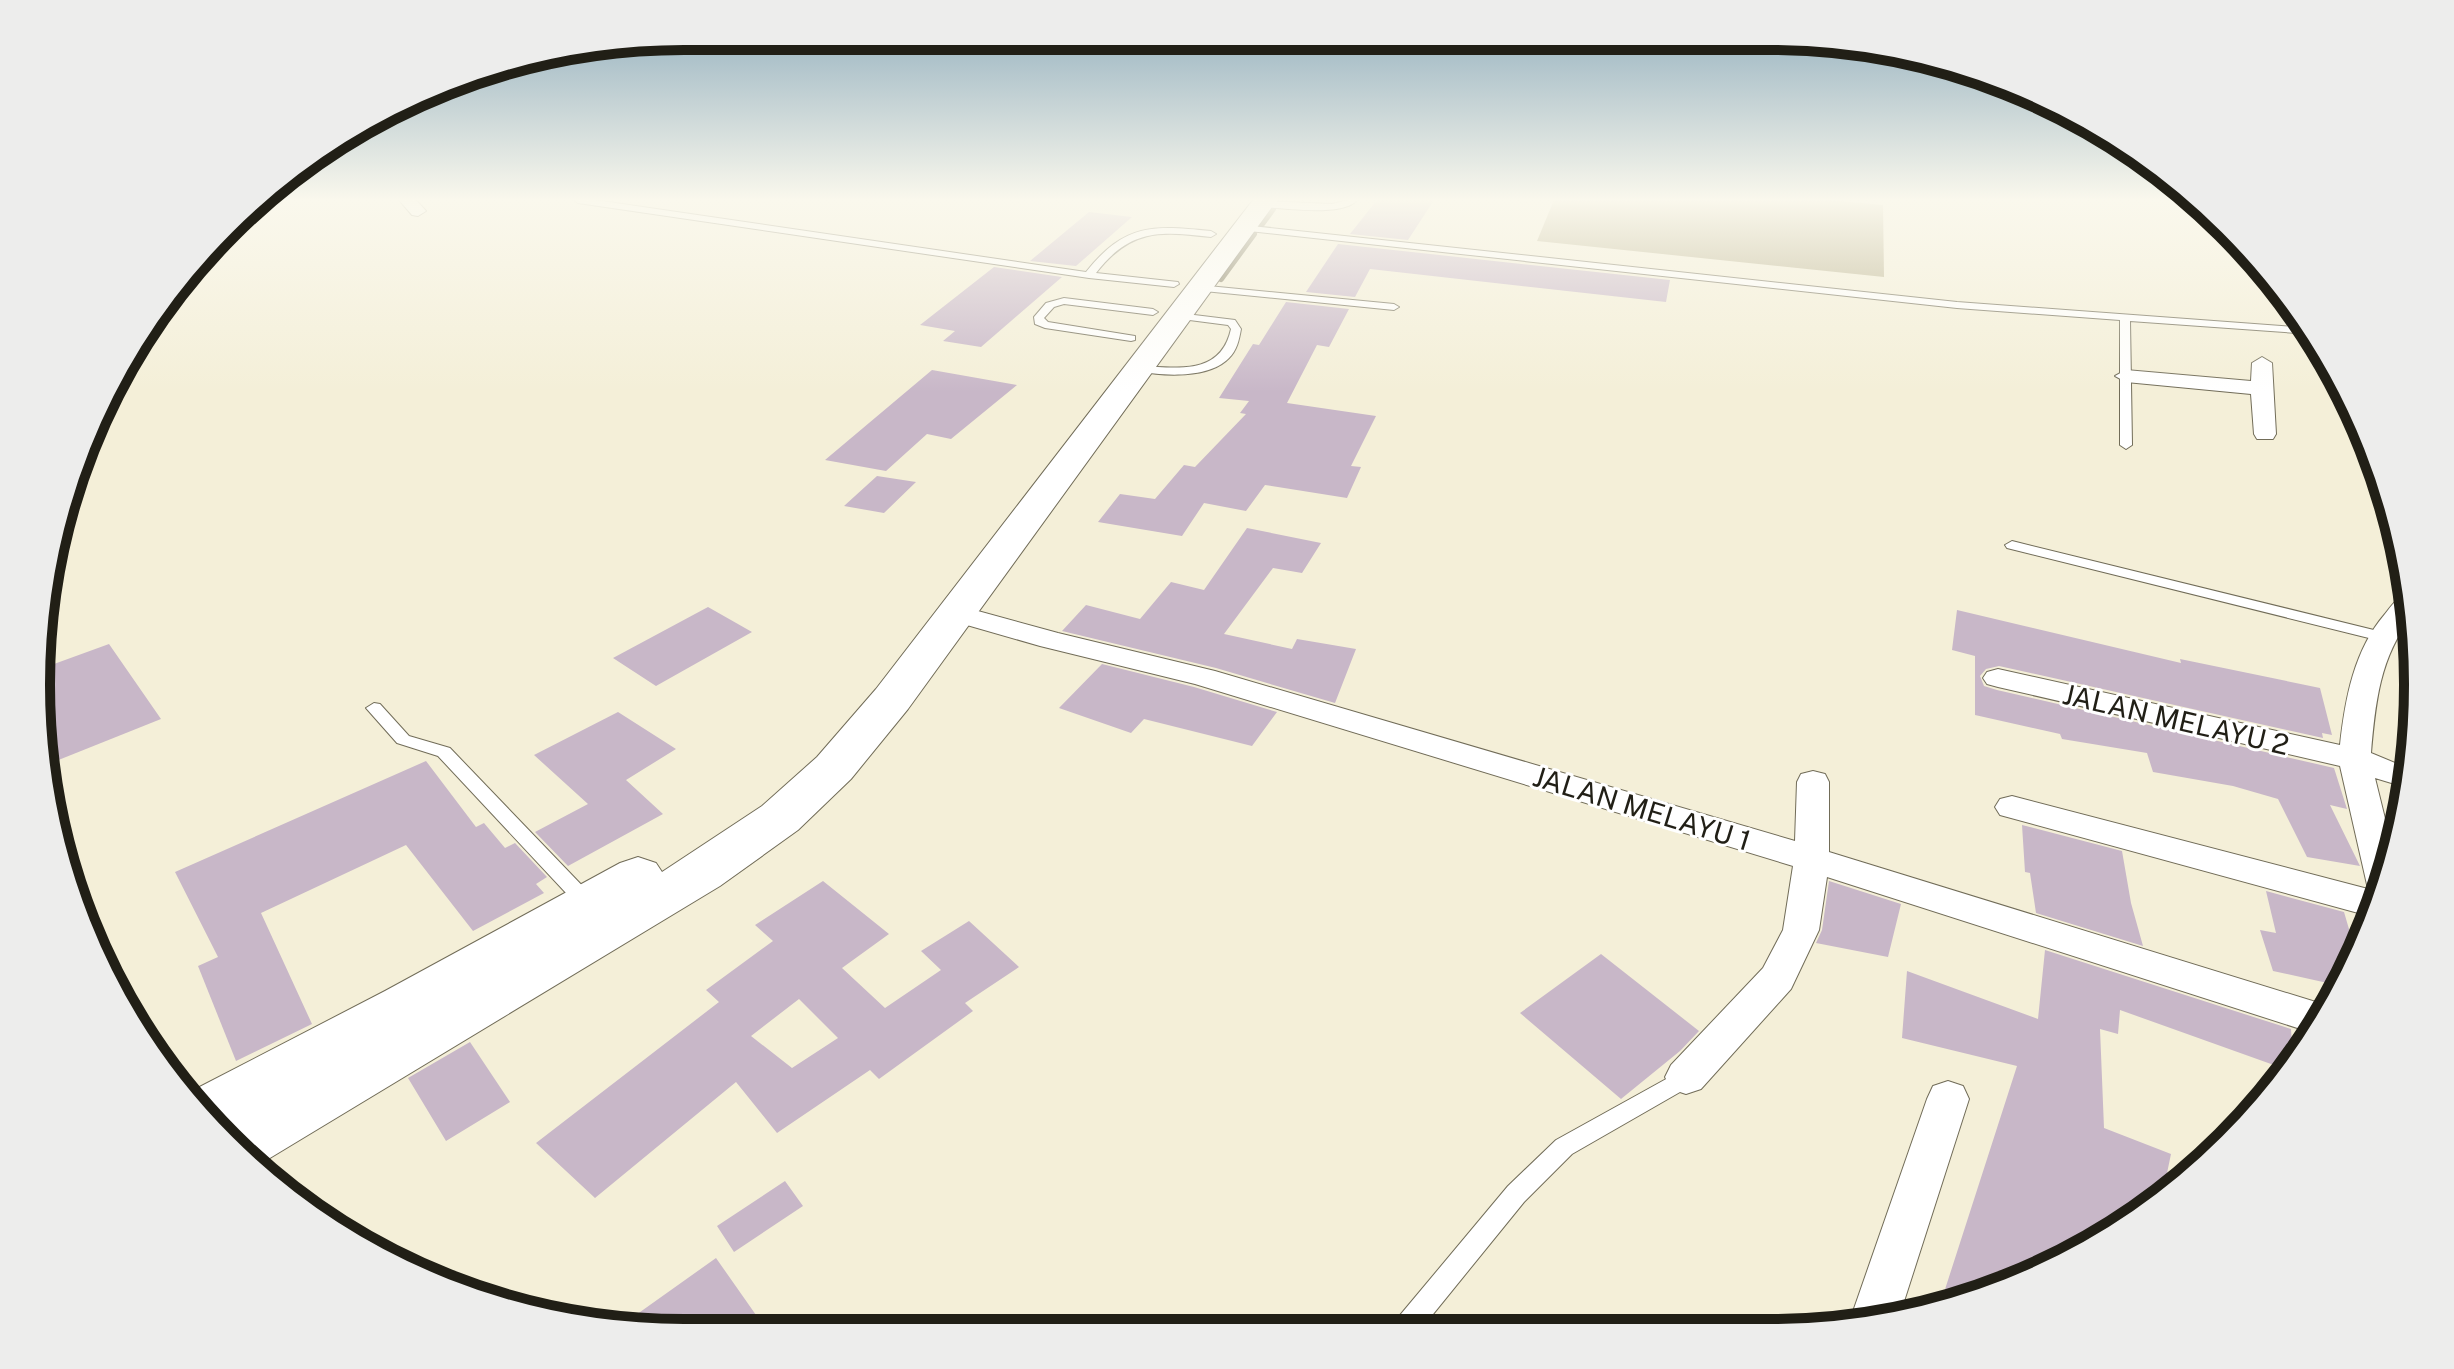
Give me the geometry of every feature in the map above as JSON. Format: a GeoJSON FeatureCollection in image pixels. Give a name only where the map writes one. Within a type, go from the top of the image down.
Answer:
{"type":"FeatureCollection","features":[{"type":"Feature","properties":{"kind":"highway"},"geometry":{"type":"LineString","coordinates":[[214,1110],[589,905],[756,802],[807,756],[1204,264]]}},
{"type":"Feature","properties":{"kind":"highway"},"geometry":{"type":"LineString","coordinates":[[244,1141],[590,941],[702,873],[780,818],[834,768],[860,738],[956,613],[1162,318]]}},
{"type":"Feature","properties":{"kind":"street"},"geometry":{"type":"LineString","coordinates":[[2262,363],[2265,434]]}},
{"type":"Feature","properties":{"kind":"street"},"geometry":{"type":"LineString","coordinates":[[2126,376],[2262,388]]}},
{"type":"Feature","properties":{"kind":"street","name":"JALAN MELAYU 1"},"geometry":{"type":"LineString","coordinates":[[956,613],[1050,640],[1204,677],[1812,859],[2310,1016]]}},
{"type":"Feature","properties":{"kind":"street"},"geometry":{"type":"LineString","coordinates":[[2378,861],[2354,759],[2360,702],[2399,623]]}},
{"type":"Feature","properties":{"kind":"street","name":"JALAN MELAYU 2"},"geometry":{"type":"LineString","coordinates":[[1998,678],[2354,759],[2398,774]]}},
{"type":"Feature","properties":{"kind":"street"},"geometry":{"type":"LineString","coordinates":[[1686,1077],[1777,978],[1801,930],[1812,859],[1813,782]]}},
{"type":"Feature","properties":{"kind":"street"},"geometry":{"type":"LineString","coordinates":[[2012,807],[2365,902]]}},
{"type":"Feature","properties":{"kind":"street"},"geometry":{"type":"LineString","coordinates":[[1877,1310],[1948,1099]]}},
{"type":"Feature","properties":{"kind":"lane"},"geometry":{"type":"LineString","coordinates":[[1013,264],[1089,275],[1162,318],[1182,371],[1206,368],[1220,362],[1235,339],[1236,329],[1231,322],[1162,318],[1064,301],[1050,305],[1039,317],[1039,322],[1045,325],[1162,318],[1394,307]]}},
{"type":"Feature","properties":{"kind":"lane"},"geometry":{"type":"LineString","coordinates":[[1089,275],[1099,264]]}},
{"type":"Feature","properties":{"kind":"lane"},"geometry":{"type":"LineString","coordinates":[[1576,264],[1712,280],[2125,319],[2296,330]]}},
{"type":"Feature","properties":{"kind":"lane"},"geometry":{"type":"LineString","coordinates":[[2125,319],[2126,445]]}},
{"type":"Feature","properties":{"kind":"lane"},"geometry":{"type":"LineString","coordinates":[[2012,545],[2399,623]]}},
{"type":"Feature","properties":{"kind":"lane"},"geometry":{"type":"LineString","coordinates":[[374,708],[397,736],[412,746],[444,752],[589,905]]}},
{"type":"Feature","properties":{"kind":"lane"},"geometry":{"type":"LineString","coordinates":[[1413,1319],[1516,1194],[1564,1147],[1686,1077]]}},
{"type":"Feature","properties":{"kind":"shaded area"},"geometry":{"type":"Polygon","coordinates":[[[1758,264],[1884,264],[1884,277],[1758,264]]]}},
{"type":"Feature","properties":{"kind":"building"},"geometry":{"type":"Polygon","coordinates":[[[1325,264],[1521,264],[1670,280],[1666,302],[1370,269],[1355,297],[1306,292],[1325,264]]]}},
{"type":"Feature","properties":{"kind":"building"},"geometry":{"type":"Polygon","coordinates":[[[994,267],[1062,277],[981,347],[943,341],[955,331],[920,325],[994,267]]]}},
{"type":"Feature","properties":{"kind":"building"},"geometry":{"type":"Polygon","coordinates":[[[1286,302],[1349,309],[1329,347],[1317,345],[1287,403],[1376,416],[1351,466],[1361,467],[1347,498],[1265,485],[1246,511],[1204,503],[1182,536],[1098,522],[1120,494],[1155,499],[1184,465],[1195,467],[1246,414],[1240,413],[1249,401],[1219,398],[1253,344],[1259,345],[1286,302]]]}},
{"type":"Feature","properties":{"kind":"building"},"geometry":{"type":"Polygon","coordinates":[[[932,370],[1017,385],[951,439],[927,434],[886,471],[825,460],[932,370]]]}},
{"type":"Feature","properties":{"kind":"building"},"geometry":{"type":"Polygon","coordinates":[[[877,476],[916,482],[884,513],[844,506],[877,476]]]}},
{"type":"Feature","properties":{"kind":"building"},"geometry":{"type":"Polygon","coordinates":[[[1247,528],[1321,543],[1302,573],[1273,568],[1224,634],[1292,649],[1297,639],[1356,649],[1335,703],[1216,668],[1062,631],[1086,605],[1140,619],[1171,582],[1204,590],[1247,528]]]}},
{"type":"Feature","properties":{"kind":"building"},"geometry":{"type":"Polygon","coordinates":[[[708,607],[752,632],[656,686],[613,658],[708,607]]]}},
{"type":"Feature","properties":{"kind":"building"},"geometry":{"type":"Polygon","coordinates":[[[1957,610],[2181,663],[2180,659],[2320,688],[2332,735],[2322,733],[2323,738],[1999,666],[1986,669],[1980,676],[1984,686],[1997,690],[2334,768],[2347,809],[2330,805],[2360,866],[2307,857],[2278,799],[2233,786],[2153,772],[2147,753],[2062,739],[2060,734],[1975,715],[1975,656],[1952,650],[1957,610]]]}},
{"type":"Feature","properties":{"kind":"building"},"geometry":{"type":"Polygon","coordinates":[[[109,644],[161,719],[54,762],[50,665],[109,644]]]}},
{"type":"Feature","properties":{"kind":"building"},"geometry":{"type":"Polygon","coordinates":[[[1102,664],[1277,712],[1252,746],[1144,719],[1131,733],[1059,708],[1102,664]]]}},
{"type":"Feature","properties":{"kind":"building"},"geometry":{"type":"Polygon","coordinates":[[[618,712],[676,749],[626,780],[663,814],[568,866],[535,832],[588,804],[534,755],[618,712]]]}},
{"type":"Feature","properties":{"kind":"building"},"geometry":{"type":"Polygon","coordinates":[[[426,761],[476,827],[484,823],[505,848],[515,843],[547,877],[536,884],[544,893],[473,931],[406,845],[261,913],[312,1024],[236,1061],[198,966],[218,957],[175,872],[426,761]]]}},
{"type":"Feature","properties":{"kind":"building"},"geometry":{"type":"Polygon","coordinates":[[[2022,825],[2122,851],[2131,903],[2143,946],[2036,913],[2030,873],[2025,872],[2022,825]]]}},
{"type":"Feature","properties":{"kind":"building"},"geometry":{"type":"Polygon","coordinates":[[[823,881],[889,934],[842,968],[885,1008],[941,970],[921,951],[969,921],[1019,967],[965,1003],[973,1011],[879,1079],[870,1070],[777,1133],[736,1082],[595,1198],[536,1143],[719,1002],[706,990],[773,941],[755,925],[823,881]],[[799,999],[751,1036],[792,1068],[838,1038],[799,999]]]}},
{"type":"Feature","properties":{"kind":"building"},"geometry":{"type":"Polygon","coordinates":[[[1829,881],[1901,904],[1888,957],[1816,943],[1822,930],[1829,881]]]}},
{"type":"Feature","properties":{"kind":"building"},"geometry":{"type":"Polygon","coordinates":[[[2266,891],[2344,912],[2351,937],[2329,983],[2273,971],[2260,930],[2276,933],[2266,891]]]}},
{"type":"Feature","properties":{"kind":"building"},"geometry":{"type":"Polygon","coordinates":[[[2045,950],[2291,1029],[2292,1044],[2277,1066],[2120,1010],[2118,1034],[2100,1029],[2104,1128],[2171,1154],[2165,1180],[2122,1212],[2050,1254],[2012,1271],[1943,1294],[2017,1066],[1902,1038],[1907,971],[2038,1019],[2045,950]]]}},
{"type":"Feature","properties":{"kind":"building"},"geometry":{"type":"Polygon","coordinates":[[[1601,954],[1699,1031],[1680,1051],[1621,1099],[1520,1013],[1601,954]]]}},
{"type":"Feature","properties":{"kind":"building"},"geometry":{"type":"Polygon","coordinates":[[[470,1042],[510,1102],[446,1141],[408,1078],[470,1042]]]}},
{"type":"Feature","properties":{"kind":"building"},"geometry":{"type":"Polygon","coordinates":[[[785,1181],[803,1206],[734,1252],[717,1226],[785,1181]]]}},
{"type":"Feature","properties":{"kind":"building"},"geometry":{"type":"Polygon","coordinates":[[[716,1258],[756,1315],[751,1319],[633,1317],[716,1258]]]}},
{"type":"Feature","properties":{"kind":"waterway"},"geometry":{"type":"LineString","coordinates":[[1221,279],[1232,264]]}}]}
